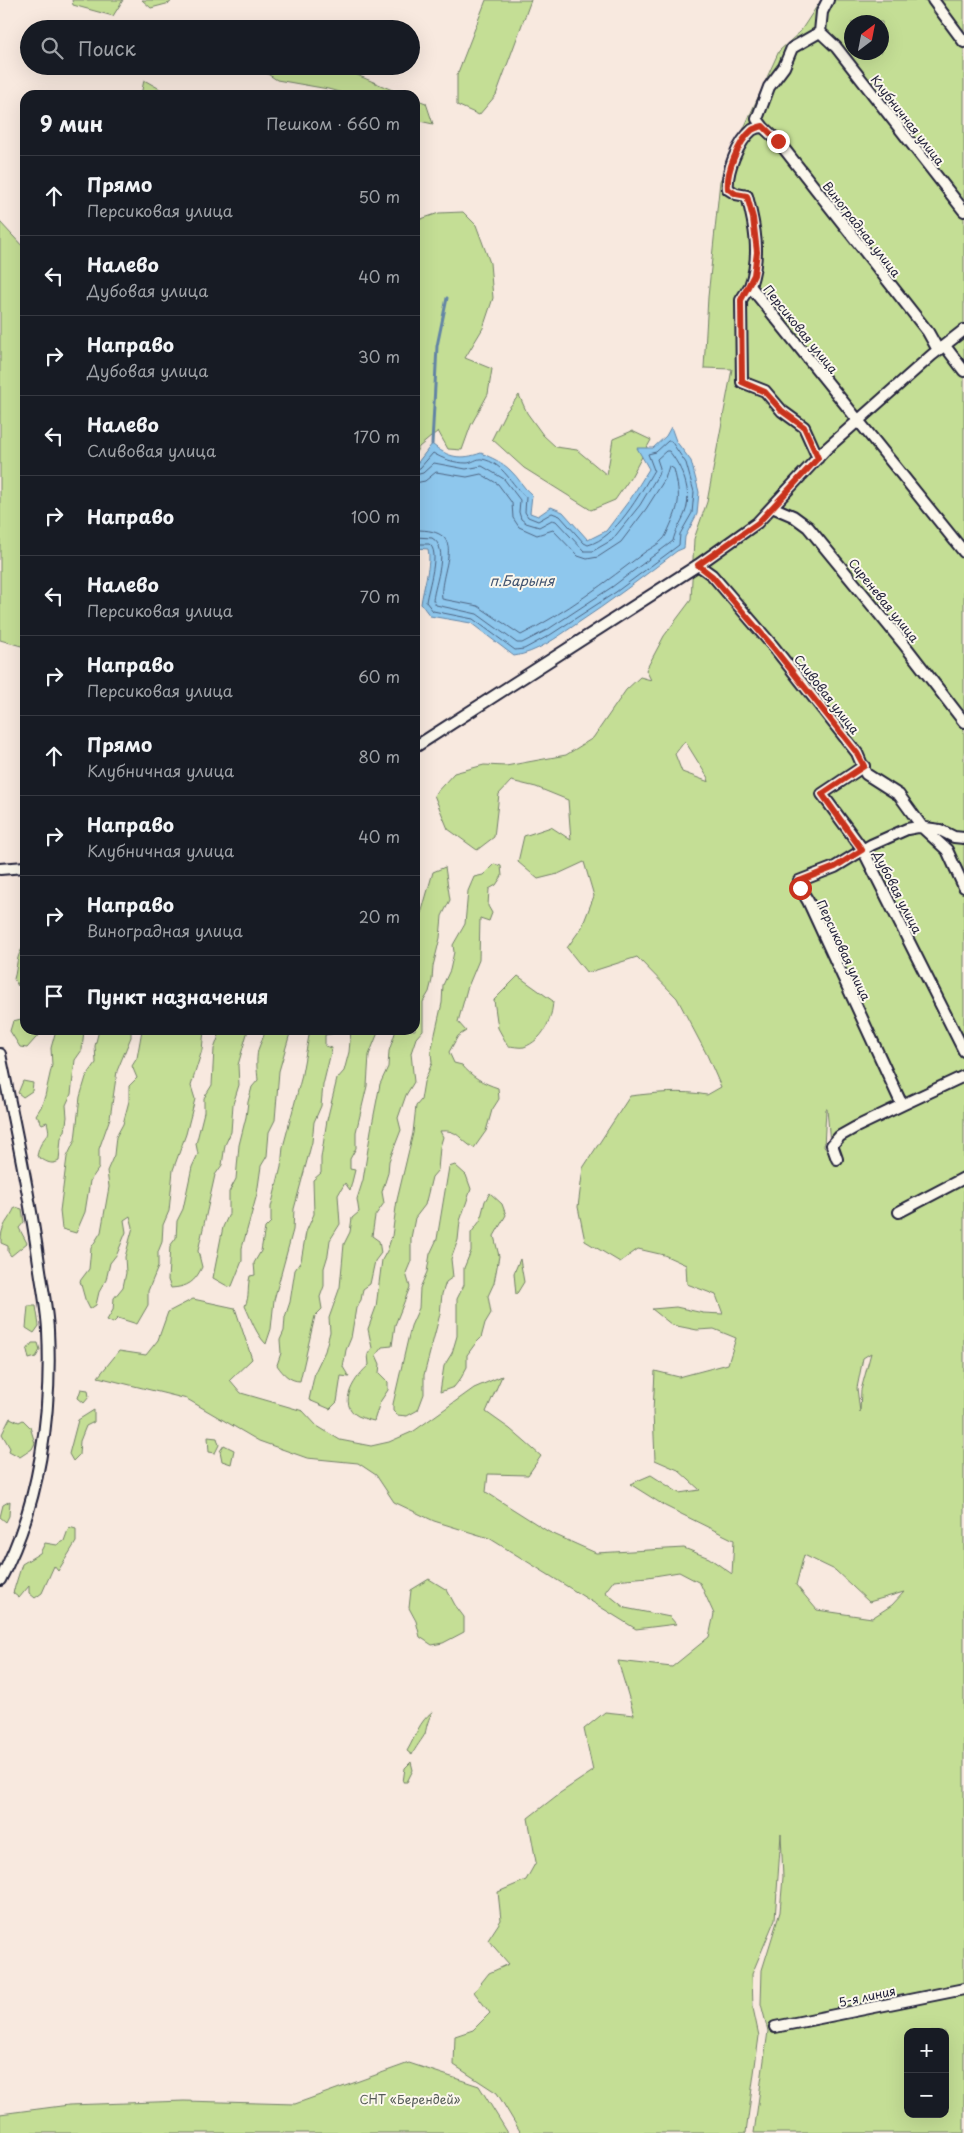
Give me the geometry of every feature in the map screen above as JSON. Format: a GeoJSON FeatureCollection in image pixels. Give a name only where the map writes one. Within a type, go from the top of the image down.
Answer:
{"type":"FeatureCollection","features":[{"type":"Feature","properties":{"kind":"street"},"geometry":{"type":"LineString","coordinates":[[750,286],[754,275],[757,252],[753,218],[747,196],[736,194],[728,189],[727,180],[742,142],[753,129],[763,126],[757,119],[769,87],[784,67],[792,48],[820,32],[822,12],[828,0]]}},
{"type":"Feature","properties":{"kind":"street"},"geometry":{"type":"LineString","coordinates":[[933,0],[964,42]]}},
{"type":"Feature","properties":{"kind":"street","name":"Клубничная улица"},"geometry":{"type":"LineString","coordinates":[[820,32],[836,47],[964,211]]}},
{"type":"Feature","properties":{"kind":"street","name":"Виноградная улица"},"geometry":{"type":"LineString","coordinates":[[763,126],[778,141],[928,332],[964,371]]}},
{"type":"Feature","properties":{"kind":"street","name":"Персиковая улица"},"geometry":{"type":"LineString","coordinates":[[818,458],[804,427],[782,411],[765,392],[742,382],[741,300],[750,286],[964,552]]}},
{"type":"Feature","properties":{"kind":"street"},"geometry":{"type":"LineString","coordinates":[[420,744],[698,565],[758,523],[818,458],[859,420],[964,330]]}},
{"type":"Feature","properties":{"kind":"street","name":"Сиреневая улица"},"geometry":{"type":"LineString","coordinates":[[772,507],[793,516],[808,527],[903,643],[964,722]]}},
{"type":"Feature","properties":{"kind":"street","name":"Сливовая улица"},"geometry":{"type":"LineString","coordinates":[[698,565],[712,576],[772,646],[857,753],[866,774],[899,795],[923,828],[947,850],[964,887]]}},
{"type":"Feature","properties":{"kind":"street","name":"Дубовая улица"},"geometry":{"type":"LineString","coordinates":[[864,766],[822,794],[862,850],[964,1051]]}},
{"type":"Feature","properties":{"kind":"street","name":"Персиковая улица"},"geometry":{"type":"LineString","coordinates":[[902,1105],[808,901],[800,888],[799,881],[835,867],[862,850],[907,829],[940,830],[954,837],[964,838]]}},
{"type":"Feature","properties":{"kind":"street"},"geometry":{"type":"LineString","coordinates":[[0,869],[20,867]]}},
{"type":"Feature","properties":{"kind":"street"},"geometry":{"type":"LineString","coordinates":[[0,1054],[34,1226],[48,1329],[47,1395],[42,1450],[29,1505],[9,1564],[0,1580]]}},
{"type":"Feature","properties":{"kind":"street"},"geometry":{"type":"LineString","coordinates":[[837,1160],[832,1145],[840,1136],[964,1076]]}},
{"type":"Feature","properties":{"kind":"street"},"geometry":{"type":"LineString","coordinates":[[900,1212],[964,1178]]}},
{"type":"Feature","properties":{"kind":"street","name":"5-я линия"},"geometry":{"type":"LineString","coordinates":[[775,2027],[964,1989]]}},
{"type":"Feature","properties":{"kind":"green space"},"geometry":{"type":"Polygon","coordinates":[[[72,0],[123,0],[113,16],[73,5],[72,0]]]}},
{"type":"Feature","properties":{"kind":"green space"},"geometry":{"type":"Polygon","coordinates":[[[142,0],[171,0],[170,3],[151,8],[142,0]]]}},
{"type":"Feature","properties":{"kind":"green space"},"geometry":{"type":"Polygon","coordinates":[[[486,0],[531,0],[496,95],[479,115],[457,105],[457,75],[486,0]]]}},
{"type":"Feature","properties":{"kind":"green space"},"geometry":{"type":"Polygon","coordinates":[[[821,0],[964,0],[964,2133],[754,2133],[768,2031],[761,2004],[762,1970],[780,1912],[783,1877],[781,1834],[775,1919],[752,1974],[753,2008],[759,2036],[746,2133],[521,2133],[497,2093],[454,2065],[455,2036],[473,2030],[490,2013],[474,1992],[489,1973],[509,1964],[488,1940],[501,1920],[498,1892],[526,1880],[536,1862],[528,1818],[560,1793],[593,1771],[584,1729],[605,1712],[634,1715],[618,1661],[672,1667],[709,1637],[714,1614],[700,1583],[679,1572],[614,1580],[605,1592],[625,1608],[670,1617],[676,1624],[636,1629],[489,1538],[434,1521],[394,1502],[376,1475],[358,1463],[307,1458],[259,1441],[187,1399],[98,1377],[119,1351],[146,1355],[158,1340],[168,1312],[193,1299],[235,1308],[252,1359],[230,1380],[241,1393],[303,1411],[317,1426],[340,1440],[371,1446],[389,1442],[414,1431],[474,1388],[502,1376],[486,1412],[510,1429],[541,1456],[528,1475],[488,1474],[486,1492],[549,1532],[596,1553],[684,1548],[709,1558],[732,1574],[734,1540],[665,1506],[630,1484],[651,1475],[679,1493],[700,1490],[678,1470],[655,1460],[653,1412],[655,1371],[679,1377],[728,1364],[736,1338],[714,1329],[697,1330],[672,1325],[652,1309],[676,1307],[703,1313],[723,1314],[716,1295],[687,1284],[686,1265],[664,1255],[638,1249],[620,1262],[585,1241],[578,1207],[583,1168],[630,1096],[678,1092],[707,1095],[721,1087],[707,1055],[677,998],[637,957],[587,973],[567,948],[582,927],[594,896],[584,862],[558,874],[538,879],[518,862],[524,836],[551,827],[571,840],[568,800],[536,787],[511,781],[499,794],[494,837],[477,850],[448,829],[434,795],[454,773],[484,765],[506,766],[566,755],[593,738],[626,690],[640,677],[651,680],[646,670],[664,636],[691,600],[694,539],[707,502],[732,369],[704,368],[708,297],[720,181],[779,51],[800,32],[821,0]],[[685,741],[675,754],[682,772],[709,782],[685,741]],[[826,1109],[824,1147],[831,1155],[827,1109],[826,1109]],[[871,1353],[863,1358],[857,1388],[860,1412],[861,1390],[871,1353]],[[804,1555],[796,1585],[817,1610],[872,1618],[892,1605],[904,1592],[869,1602],[835,1570],[804,1555]]]}},
{"type":"Feature","properties":{"kind":"green space"},"geometry":{"type":"Polygon","coordinates":[[[269,75],[357,75],[392,90],[332,90],[277,80],[269,75]]]}},
{"type":"Feature","properties":{"kind":"green space"},"geometry":{"type":"Polygon","coordinates":[[[144,80],[160,90],[142,90],[144,80]]]}},
{"type":"Feature","properties":{"kind":"green space"},"geometry":{"type":"Polygon","coordinates":[[[420,101],[426,103],[433,124],[420,121],[420,101]]]}},
{"type":"Feature","properties":{"kind":"green space"},"geometry":{"type":"Polygon","coordinates":[[[463,212],[476,225],[490,263],[493,298],[483,328],[465,358],[492,369],[488,394],[471,425],[462,450],[448,449],[438,431],[420,446],[420,219],[439,213],[463,212]]]}},
{"type":"Feature","properties":{"kind":"green space"},"geometry":{"type":"Polygon","coordinates":[[[0,222],[20,244],[20,646],[0,640],[0,222]]]}},
{"type":"Feature","properties":{"kind":"green space"},"geometry":{"type":"Polygon","coordinates":[[[519,395],[527,413],[543,435],[556,447],[577,450],[607,475],[613,439],[632,431],[651,440],[631,477],[615,500],[591,510],[524,468],[492,439],[505,413],[519,395]]]}},
{"type":"Feature","properties":{"kind":"green space"},"geometry":{"type":"Polygon","coordinates":[[[494,864],[501,866],[502,876],[496,885],[489,889],[488,906],[492,913],[489,921],[480,918],[479,960],[467,989],[458,1022],[466,1031],[458,1036],[449,1052],[454,1063],[462,1065],[478,1079],[498,1088],[499,1099],[492,1110],[486,1131],[474,1148],[455,1133],[440,1131],[443,1137],[438,1170],[432,1177],[425,1205],[415,1218],[411,1238],[411,1261],[406,1273],[410,1287],[395,1325],[392,1346],[382,1347],[376,1355],[380,1364],[379,1373],[388,1382],[388,1390],[380,1402],[374,1421],[358,1416],[352,1411],[348,1397],[354,1383],[369,1365],[368,1354],[372,1348],[368,1329],[376,1307],[382,1260],[392,1236],[397,1200],[413,1133],[416,1106],[421,1100],[424,1082],[432,1063],[431,1052],[442,1003],[443,985],[450,970],[454,952],[453,945],[465,924],[468,891],[474,877],[483,875],[494,864]]]}},
{"type":"Feature","properties":{"kind":"green space"},"geometry":{"type":"Polygon","coordinates":[[[445,867],[450,900],[442,916],[432,980],[429,992],[423,1002],[423,1030],[420,1033],[420,918],[433,872],[445,867]]]}},
{"type":"Feature","properties":{"kind":"green space"},"geometry":{"type":"Polygon","coordinates":[[[20,953],[20,983],[18,986],[14,979],[20,953]]]}},
{"type":"Feature","properties":{"kind":"green space"},"geometry":{"type":"Polygon","coordinates":[[[518,976],[553,1001],[551,1015],[545,1028],[536,1040],[524,1047],[508,1046],[498,1028],[494,1000],[518,976]]]}},
{"type":"Feature","properties":{"kind":"green space"},"geometry":{"type":"Polygon","coordinates":[[[20,1019],[20,1035],[39,1035],[27,1048],[20,1047],[10,1031],[13,1021],[20,1019]]]}},
{"type":"Feature","properties":{"kind":"green space"},"geometry":{"type":"Polygon","coordinates":[[[55,1035],[84,1035],[82,1050],[75,1060],[71,1094],[66,1105],[67,1117],[65,1131],[61,1138],[59,1161],[53,1163],[37,1156],[49,1130],[47,1122],[42,1124],[36,1115],[45,1096],[52,1065],[51,1048],[55,1035]]]}},
{"type":"Feature","properties":{"kind":"green space"},"geometry":{"type":"Polygon","coordinates":[[[98,1035],[131,1035],[117,1071],[110,1118],[99,1149],[99,1168],[90,1181],[85,1212],[76,1233],[62,1229],[60,1211],[67,1157],[75,1140],[80,1097],[86,1077],[96,1063],[95,1046],[98,1035]]]}},
{"type":"Feature","properties":{"kind":"green space"},"geometry":{"type":"Polygon","coordinates":[[[141,1035],[204,1035],[202,1050],[191,1086],[195,1099],[186,1134],[173,1170],[169,1211],[163,1225],[162,1242],[158,1252],[158,1267],[148,1291],[148,1305],[137,1324],[118,1318],[113,1323],[107,1320],[113,1310],[114,1298],[123,1287],[126,1273],[125,1257],[133,1227],[130,1216],[124,1220],[126,1232],[117,1254],[110,1263],[106,1280],[99,1292],[96,1305],[90,1309],[80,1281],[89,1269],[91,1248],[101,1232],[109,1187],[107,1171],[114,1155],[116,1137],[123,1124],[129,1101],[129,1086],[137,1078],[132,1066],[137,1058],[141,1035]]]}},
{"type":"Feature","properties":{"kind":"green space"},"geometry":{"type":"Polygon","coordinates":[[[219,1035],[247,1035],[238,1065],[239,1085],[233,1104],[231,1132],[225,1145],[222,1165],[215,1175],[198,1251],[202,1267],[190,1283],[171,1288],[168,1280],[170,1246],[176,1238],[177,1221],[183,1209],[192,1167],[198,1154],[196,1144],[204,1112],[204,1098],[212,1085],[214,1049],[219,1035]]]}},
{"type":"Feature","properties":{"kind":"green space"},"geometry":{"type":"Polygon","coordinates":[[[290,1035],[279,1071],[275,1120],[269,1132],[267,1156],[261,1166],[257,1194],[242,1248],[242,1261],[232,1286],[229,1287],[213,1278],[223,1227],[229,1214],[229,1192],[236,1179],[239,1145],[248,1102],[252,1087],[258,1080],[257,1054],[264,1036],[290,1035]]]}},
{"type":"Feature","properties":{"kind":"green space"},"geometry":{"type":"Polygon","coordinates":[[[309,1035],[325,1035],[325,1046],[332,1048],[323,1085],[321,1106],[314,1122],[312,1142],[294,1209],[293,1230],[274,1300],[271,1329],[266,1344],[257,1331],[245,1306],[250,1276],[255,1275],[254,1263],[261,1251],[265,1228],[271,1222],[271,1207],[281,1167],[283,1147],[301,1079],[309,1035]]]}},
{"type":"Feature","properties":{"kind":"green space"},"geometry":{"type":"Polygon","coordinates":[[[351,1035],[377,1035],[369,1055],[367,1086],[356,1132],[356,1148],[350,1159],[350,1169],[355,1170],[350,1190],[345,1183],[338,1195],[340,1224],[330,1240],[324,1268],[324,1286],[320,1297],[322,1309],[315,1316],[300,1381],[296,1381],[287,1376],[277,1365],[281,1353],[280,1340],[284,1331],[285,1317],[290,1302],[295,1270],[301,1261],[306,1232],[314,1214],[313,1180],[321,1173],[321,1158],[327,1120],[337,1079],[344,1071],[349,1052],[351,1035]]]}},
{"type":"Feature","properties":{"kind":"green space"},"geometry":{"type":"Polygon","coordinates":[[[394,1035],[419,1035],[411,1053],[414,1082],[406,1095],[398,1118],[401,1130],[389,1161],[388,1173],[382,1192],[384,1203],[375,1216],[372,1236],[379,1241],[381,1253],[375,1261],[370,1284],[363,1289],[361,1300],[356,1308],[351,1338],[346,1350],[343,1367],[349,1377],[341,1376],[337,1402],[330,1409],[309,1400],[315,1372],[325,1351],[330,1332],[329,1318],[340,1287],[344,1244],[350,1232],[352,1218],[359,1212],[357,1199],[363,1180],[380,1084],[388,1067],[389,1051],[394,1035]]]}},
{"type":"Feature","properties":{"kind":"green space"},"geometry":{"type":"Polygon","coordinates":[[[23,1081],[33,1083],[32,1091],[23,1097],[18,1093],[23,1081]]]}},
{"type":"Feature","properties":{"kind":"green space"},"geometry":{"type":"Polygon","coordinates":[[[455,1165],[466,1175],[471,1189],[460,1221],[458,1240],[451,1259],[453,1277],[446,1282],[442,1294],[440,1314],[424,1375],[424,1394],[418,1410],[407,1416],[397,1415],[393,1411],[393,1404],[411,1326],[419,1308],[420,1288],[427,1272],[430,1254],[437,1239],[449,1167],[455,1165]]]}},
{"type":"Feature","properties":{"kind":"green space"},"geometry":{"type":"Polygon","coordinates":[[[490,1193],[502,1204],[506,1215],[494,1236],[499,1256],[494,1283],[488,1296],[491,1313],[485,1323],[481,1338],[467,1355],[467,1367],[461,1378],[454,1387],[440,1392],[444,1366],[452,1353],[457,1336],[457,1299],[464,1285],[464,1268],[471,1251],[471,1233],[480,1221],[485,1201],[490,1193]]]}},
{"type":"Feature","properties":{"kind":"green space"},"geometry":{"type":"Polygon","coordinates":[[[15,1207],[22,1209],[24,1222],[19,1228],[27,1243],[11,1256],[8,1252],[8,1246],[1,1243],[1,1237],[3,1227],[15,1207]]]}},
{"type":"Feature","properties":{"kind":"green space"},"geometry":{"type":"Polygon","coordinates":[[[520,1259],[524,1282],[516,1295],[514,1273],[520,1259]]]}},
{"type":"Feature","properties":{"kind":"green space"},"geometry":{"type":"Polygon","coordinates":[[[28,1306],[36,1306],[39,1326],[34,1333],[26,1328],[28,1306]]]}},
{"type":"Feature","properties":{"kind":"green space"},"geometry":{"type":"Polygon","coordinates":[[[32,1343],[38,1343],[40,1350],[36,1357],[29,1359],[27,1350],[32,1343]]]}},
{"type":"Feature","properties":{"kind":"green space"},"geometry":{"type":"Polygon","coordinates":[[[81,1389],[88,1390],[89,1397],[84,1403],[78,1398],[81,1389]]]}},
{"type":"Feature","properties":{"kind":"green space"},"geometry":{"type":"Polygon","coordinates":[[[94,1410],[94,1422],[86,1426],[80,1441],[79,1455],[73,1461],[69,1454],[78,1420],[94,1410]]]}},
{"type":"Feature","properties":{"kind":"green space"},"geometry":{"type":"Polygon","coordinates":[[[10,1418],[19,1422],[23,1420],[30,1427],[35,1443],[32,1449],[20,1457],[9,1451],[10,1448],[2,1434],[10,1418]]]}},
{"type":"Feature","properties":{"kind":"green space"},"geometry":{"type":"Polygon","coordinates":[[[208,1437],[217,1438],[219,1445],[215,1453],[209,1452],[208,1437]]]}},
{"type":"Feature","properties":{"kind":"green space"},"geometry":{"type":"Polygon","coordinates":[[[224,1445],[234,1450],[231,1464],[222,1461],[220,1451],[224,1445]]]}},
{"type":"Feature","properties":{"kind":"green space"},"geometry":{"type":"Polygon","coordinates":[[[10,1501],[9,1516],[6,1522],[0,1517],[3,1505],[10,1501]]]}},
{"type":"Feature","properties":{"kind":"green space"},"geometry":{"type":"Polygon","coordinates":[[[69,1527],[76,1529],[76,1542],[58,1571],[54,1566],[42,1593],[35,1598],[29,1593],[29,1586],[19,1598],[13,1593],[22,1564],[40,1553],[45,1543],[57,1545],[64,1541],[69,1527]]]}},
{"type":"Feature","properties":{"kind":"green space"},"geometry":{"type":"Polygon","coordinates":[[[429,1579],[447,1590],[464,1617],[464,1632],[443,1643],[432,1645],[420,1637],[416,1621],[409,1608],[411,1590],[429,1579]]]}},
{"type":"Feature","properties":{"kind":"green space"},"geometry":{"type":"Polygon","coordinates":[[[433,1711],[425,1734],[412,1755],[407,1751],[421,1724],[433,1711]]]}},
{"type":"Feature","properties":{"kind":"green space"},"geometry":{"type":"Polygon","coordinates":[[[411,1762],[413,1770],[407,1782],[403,1782],[405,1768],[411,1762]]]}},
{"type":"Feature","properties":{"kind":"green space","name":"СНТ «Берендей»"},"geometry":{"type":"Polygon","coordinates":[[[409,2063],[479,2086],[508,2133],[0,2133],[0,2114],[69,2105],[184,2101],[295,2104],[409,2063]]]}},
{"type":"Feature","properties":{"kind":"water","name":"п.Барыня"},"geometry":{"type":"Polygon","coordinates":[[[671,427],[676,441],[691,461],[699,492],[697,514],[685,537],[684,548],[677,551],[561,635],[530,652],[514,656],[471,623],[430,616],[421,604],[429,555],[428,549],[420,548],[420,460],[432,444],[449,455],[467,457],[481,453],[500,462],[513,473],[532,495],[530,513],[538,516],[551,507],[563,512],[588,540],[606,531],[631,498],[649,469],[637,448],[653,448],[666,436],[671,427]]]}},
{"type":"Feature","properties":{"kind":"waterway"},"geometry":{"type":"LineString","coordinates":[[432,444],[437,346],[447,298]]}},
{"type":"Feature","properties":{"kind":"route"},"geometry":{"type":"LineString","coordinates":[[778,141],[763,126],[753,129],[742,142],[727,180],[728,189],[736,194],[747,196],[753,218],[757,252],[754,275],[750,286],[741,300],[742,382],[765,392],[782,411],[804,427],[818,458],[758,523],[698,565],[712,576],[772,646],[857,753],[864,766],[822,794],[862,850],[835,867],[799,881],[800,888]]}}]}
